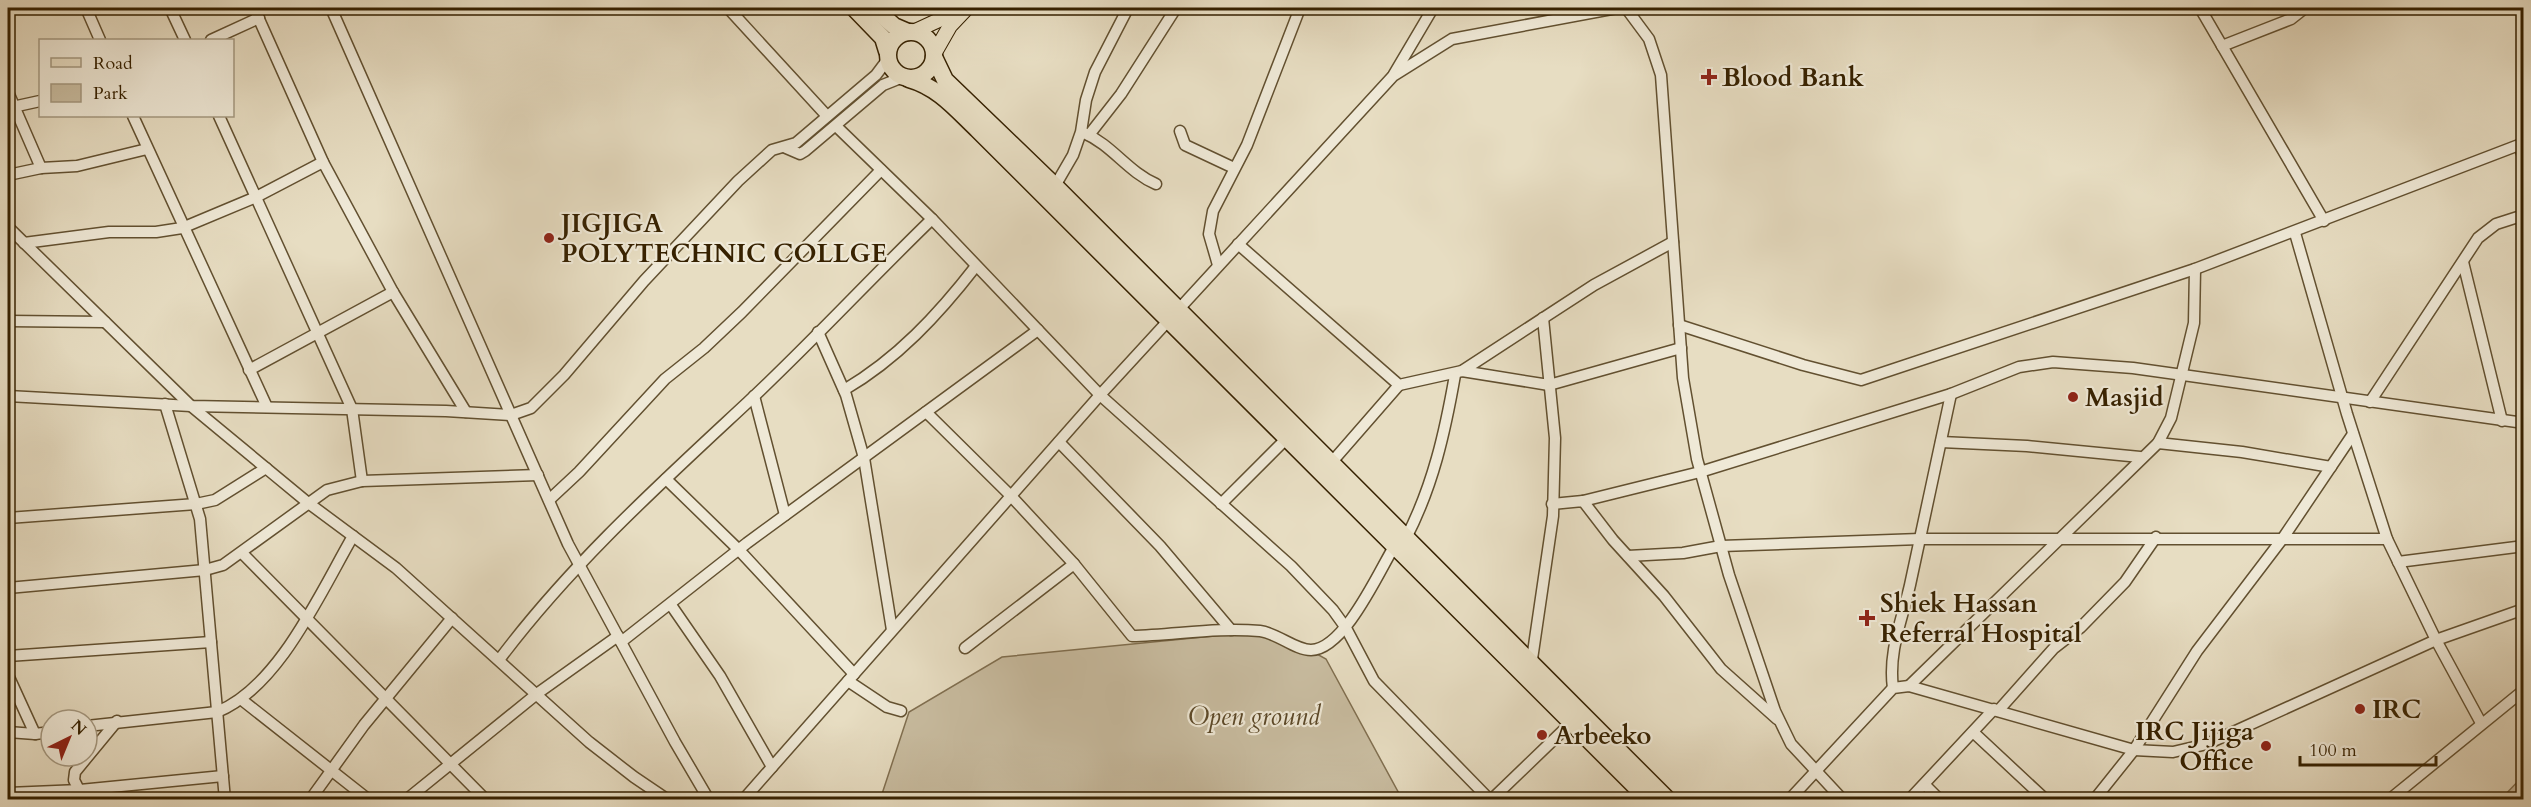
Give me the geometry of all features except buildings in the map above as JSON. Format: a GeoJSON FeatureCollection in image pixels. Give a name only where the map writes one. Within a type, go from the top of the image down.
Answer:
{"type":"FeatureCollection","features":[{"type":"Feature","properties":{"kind":"highway"},"geometry":{"type":"LineString","coordinates":[[854,8],[883,38],[894,72],[936,90],[1331,463],[1400,542]]}},
{"type":"Feature","properties":{"kind":"highway"},"geometry":{"type":"LineString","coordinates":[[874,8],[894,26],[928,39],[945,80],[1055,186],[1173,316],[1288,437],[1400,542],[1530,671],[1668,800]]}},
{"type":"Feature","properties":{"kind":"highway"},"geometry":{"type":"LineString","coordinates":[[887,55],[894,38],[910,32]]}},
{"type":"Feature","properties":{"kind":"highway"},"geometry":{"type":"LineString","coordinates":[[906,78],[924,75],[930,69],[934,56]]}},
{"type":"Feature","properties":{"kind":"highway"},"geometry":{"type":"LineString","coordinates":[[1530,671],[1572,722],[1649,800]]}},
{"type":"Feature","properties":{"kind":"main road"},"geometry":{"type":"LineString","coordinates":[[910,32],[939,20],[953,8]]}},
{"type":"Feature","properties":{"kind":"main road"},"geometry":{"type":"LineString","coordinates":[[934,56],[950,26],[967,8]]}},
{"type":"Feature","properties":{"kind":"street"},"geometry":{"type":"LineString","coordinates":[[86,8],[100,39]]}},
{"type":"Feature","properties":{"kind":"street"},"geometry":{"type":"LineString","coordinates":[[170,8],[185,39]]}},
{"type":"Feature","properties":{"kind":"street"},"geometry":{"type":"LineString","coordinates":[[254,8],[323,162],[393,292],[466,412]]}},
{"type":"Feature","properties":{"kind":"street"},"geometry":{"type":"LineString","coordinates":[[332,8],[549,500],[580,565],[709,800]]}},
{"type":"Feature","properties":{"kind":"street"},"geometry":{"type":"LineString","coordinates":[[728,8],[827,116]]}},
{"type":"Feature","properties":{"kind":"street"},"geometry":{"type":"LineString","coordinates":[[1085,133],[1086,100],[1095,72],[1128,8]]}},
{"type":"Feature","properties":{"kind":"street"},"geometry":{"type":"LineString","coordinates":[[1055,186],[1085,133],[1121,94],[1176,8]]}},
{"type":"Feature","properties":{"kind":"street"},"geometry":{"type":"LineString","coordinates":[[1218,265],[1209,234],[1214,211],[1274,81],[1300,8]]}},
{"type":"Feature","properties":{"kind":"street"},"geometry":{"type":"LineString","coordinates":[[743,800],[1100,395],[1393,76],[1433,8]]}},
{"type":"Feature","properties":{"kind":"street"},"geometry":{"type":"LineString","coordinates":[[1393,76],[1452,39],[1617,8]]}},
{"type":"Feature","properties":{"kind":"street"},"geometry":{"type":"LineString","coordinates":[[1626,8],[1649,39],[1661,75],[1680,348],[1683,378],[1700,472],[1751,644],[1780,722],[1791,744],[1843,800]]}},
{"type":"Feature","properties":{"kind":"street"},"geometry":{"type":"LineString","coordinates":[[2200,8],[2324,221]]}},
{"type":"Feature","properties":{"kind":"street"},"geometry":{"type":"LineString","coordinates":[[2222,46],[2291,19],[2306,8]]}},
{"type":"Feature","properties":{"kind":"street"},"geometry":{"type":"LineString","coordinates":[[213,39],[259,18]]}},
{"type":"Feature","properties":{"kind":"street"},"geometry":{"type":"LineString","coordinates":[[8,396],[191,406],[511,415],[531,408],[564,375],[644,281],[738,181],[772,150],[786,148],[796,143],[876,75],[887,55]]}},
{"type":"Feature","properties":{"kind":"street"},"geometry":{"type":"LineString","coordinates":[[786,148],[800,154],[883,85],[906,78]]}},
{"type":"Feature","properties":{"kind":"street"},"geometry":{"type":"LineString","coordinates":[[8,92],[11,107],[42,168]]}},
{"type":"Feature","properties":{"kind":"street"},"geometry":{"type":"LineString","coordinates":[[11,107],[39,101]]}},
{"type":"Feature","properties":{"kind":"street"},"geometry":{"type":"LineString","coordinates":[[133,117],[182,228],[267,407]]}},
{"type":"Feature","properties":{"kind":"street"},"geometry":{"type":"LineString","coordinates":[[219,117],[352,409],[362,481]]}},
{"type":"Feature","properties":{"kind":"street"},"geometry":{"type":"LineString","coordinates":[[836,126],[932,219],[1100,395],[1291,566],[1333,610],[1346,628],[1374,681],[1490,800],[1572,722]]}},
{"type":"Feature","properties":{"kind":"street"},"geometry":{"type":"LineString","coordinates":[[1180,131],[1185,145],[1234,168]]}},
{"type":"Feature","properties":{"kind":"street"},"geometry":{"type":"LineString","coordinates":[[1085,133],[1101,142],[1140,177],[1156,184]]}},
{"type":"Feature","properties":{"kind":"street"},"geometry":{"type":"LineString","coordinates":[[1679,325],[1803,365],[1861,380],[2195,269],[2295,233],[2521,144],[2523,159]]}},
{"type":"Feature","properties":{"kind":"street"},"geometry":{"type":"LineString","coordinates":[[8,175],[42,168],[77,166],[147,149]]}},
{"type":"Feature","properties":{"kind":"street"},"geometry":{"type":"LineString","coordinates":[[24,243],[109,232],[156,232],[182,228],[256,197],[323,162]]}},
{"type":"Feature","properties":{"kind":"street"},"geometry":{"type":"LineString","coordinates":[[549,500],[579,472],[665,379],[704,348],[742,312],[881,170]]}},
{"type":"Feature","properties":{"kind":"street"},"geometry":{"type":"LineString","coordinates":[[2370,402],[2478,238],[2496,224],[2523,215]]}},
{"type":"Feature","properties":{"kind":"street"},"geometry":{"type":"LineString","coordinates":[[499,660],[532,616],[580,565],[932,219]]}},
{"type":"Feature","properties":{"kind":"street"},"geometry":{"type":"LineString","coordinates":[[8,227],[191,406],[307,502],[396,568],[538,693],[589,742],[668,800]]}},
{"type":"Feature","properties":{"kind":"street"},"geometry":{"type":"LineString","coordinates":[[2295,233],[2387,539],[2436,640],[2481,723]]}},
{"type":"Feature","properties":{"kind":"street"},"geometry":{"type":"LineString","coordinates":[[926,412],[1011,496],[1074,564],[1132,636],[1231,630],[1263,631],[1310,650],[1321,648],[1346,628],[1420,512],[1433,476],[1459,373],[1594,285],[1673,242]]}},
{"type":"Feature","properties":{"kind":"street"},"geometry":{"type":"LineString","coordinates":[[1238,244],[1399,385]]}},
{"type":"Feature","properties":{"kind":"street"},"geometry":{"type":"LineString","coordinates":[[2463,262],[2502,420]]}},
{"type":"Feature","properties":{"kind":"street"},"geometry":{"type":"LineString","coordinates":[[843,390],[871,374],[897,354],[944,306],[976,266]]}},
{"type":"Feature","properties":{"kind":"street"},"geometry":{"type":"LineString","coordinates":[[1909,686],[2140,458],[2158,443],[2170,418],[2194,323],[2195,269]]}},
{"type":"Feature","properties":{"kind":"street"},"geometry":{"type":"LineString","coordinates":[[249,370],[318,335],[393,292]]}},
{"type":"Feature","properties":{"kind":"street"},"geometry":{"type":"LineString","coordinates":[[1530,671],[1552,504],[1555,438],[1543,318]]}},
{"type":"Feature","properties":{"kind":"street"},"geometry":{"type":"LineString","coordinates":[[8,321],[105,322]]}},
{"type":"Feature","properties":{"kind":"street"},"geometry":{"type":"LineString","coordinates":[[406,800],[450,762],[538,693],[671,605],[785,515],[1038,330]]}},
{"type":"Feature","properties":{"kind":"street"},"geometry":{"type":"LineString","coordinates":[[818,332],[843,390],[864,458],[892,630]]}},
{"type":"Feature","properties":{"kind":"street"},"geometry":{"type":"LineString","coordinates":[[1331,463],[1399,385],[1459,373],[1549,385],[1680,348]]}},
{"type":"Feature","properties":{"kind":"street"},"geometry":{"type":"LineString","coordinates":[[1552,504],[1583,501],[1700,472],[1951,394],[2019,367],[2053,362],[2133,368],[2523,423]]}},
{"type":"Feature","properties":{"kind":"street"},"geometry":{"type":"LineString","coordinates":[[1893,688],[1890,669],[1893,648],[1920,539],[1951,394]]}},
{"type":"Feature","properties":{"kind":"street"},"geometry":{"type":"LineString","coordinates":[[754,396],[785,515]]}},
{"type":"Feature","properties":{"kind":"street"},"geometry":{"type":"LineString","coordinates":[[165,404],[196,504],[205,570],[225,800]]}},
{"type":"Feature","properties":{"kind":"street"},"geometry":{"type":"LineString","coordinates":[[2094,800],[2134,750],[2198,651],[2283,538],[2354,434]]}},
{"type":"Feature","properties":{"kind":"street"},"geometry":{"type":"LineString","coordinates":[[1221,504],[1288,437]]}},
{"type":"Feature","properties":{"kind":"street"},"geometry":{"type":"LineString","coordinates":[[1059,442],[1160,546],[1231,630]]}},
{"type":"Feature","properties":{"kind":"street"},"geometry":{"type":"LineString","coordinates":[[1941,442],[2027,446],[2140,458]]}},
{"type":"Feature","properties":{"kind":"street"},"geometry":{"type":"LineString","coordinates":[[2158,443],[2242,452],[2331,467]]}},
{"type":"Feature","properties":{"kind":"street"},"geometry":{"type":"LineString","coordinates":[[8,518],[196,504],[215,500],[266,468]]}},
{"type":"Feature","properties":{"kind":"street"},"geometry":{"type":"LineString","coordinates":[[8,588],[205,570],[223,565],[242,553],[307,502],[327,490],[362,481],[538,476]]}},
{"type":"Feature","properties":{"kind":"street"},"geometry":{"type":"LineString","coordinates":[[666,479],[739,550],[851,677],[887,708],[901,711]]}},
{"type":"Feature","properties":{"kind":"street"},"geometry":{"type":"LineString","coordinates":[[1583,501],[1664,596],[1721,669],[1780,722]]}},
{"type":"Feature","properties":{"kind":"street"},"geometry":{"type":"LineString","coordinates":[[99,724],[217,712],[242,700],[282,659],[353,537]]}},
{"type":"Feature","properties":{"kind":"street"},"geometry":{"type":"LineString","coordinates":[[1628,556],[1683,553],[1721,546],[1920,539],[2156,537],[2387,539]]}},
{"type":"Feature","properties":{"kind":"street"},"geometry":{"type":"LineString","coordinates":[[1909,800],[2054,648],[2081,627],[2125,582],[2156,537]]}},
{"type":"Feature","properties":{"kind":"street"},"geometry":{"type":"LineString","coordinates":[[2398,562],[2523,546]]}},
{"type":"Feature","properties":{"kind":"street"},"geometry":{"type":"LineString","coordinates":[[242,553],[486,800]]}},
{"type":"Feature","properties":{"kind":"street"},"geometry":{"type":"LineString","coordinates":[[965,648],[1074,564]]}},
{"type":"Feature","properties":{"kind":"street"},"geometry":{"type":"LineString","coordinates":[[671,605],[720,676],[772,767]]}},
{"type":"Feature","properties":{"kind":"street"},"geometry":{"type":"LineString","coordinates":[[1789,800],[1893,688],[1909,686],[2134,750],[2173,752],[2207,744],[2436,640],[2523,609]]}},
{"type":"Feature","properties":{"kind":"street"},"geometry":{"type":"LineString","coordinates":[[310,800],[386,697],[452,618]]}},
{"type":"Feature","properties":{"kind":"street"},"geometry":{"type":"LineString","coordinates":[[8,656],[211,642]]}},
{"type":"Feature","properties":{"kind":"street"},"geometry":{"type":"LineString","coordinates":[[8,675],[35,734]]}},
{"type":"Feature","properties":{"kind":"street"},"geometry":{"type":"LineString","coordinates":[[2389,800],[2523,690]]}},
{"type":"Feature","properties":{"kind":"street"},"geometry":{"type":"LineString","coordinates":[[242,700],[369,800]]}},
{"type":"Feature","properties":{"kind":"street"},"geometry":{"type":"LineString","coordinates":[[82,795],[74,780],[75,772],[117,721]]}},
{"type":"Feature","properties":{"kind":"street"},"geometry":{"type":"LineString","coordinates":[[8,732],[39,734]]}},
{"type":"Feature","properties":{"kind":"street"},"geometry":{"type":"LineString","coordinates":[[1973,732],[2046,800]]}},
{"type":"Feature","properties":{"kind":"street"},"geometry":{"type":"LineString","coordinates":[[8,793],[82,795],[223,776]]}},
{"type":"Feature","properties":{"kind":"street"},"geometry":{"type":"LineString","coordinates":[[1925,785],[1940,800]]}},
{"type":"Feature","properties":{"kind":"green space","name":"Open ground"},"geometry":{"type":"Polygon","coordinates":[[[1274,630],[1326,659],[1402,799],[880,800],[909,712],[1002,657],[1274,630]]]}},
{"type":"Feature","properties":{"kind":"green space"},"geometry":{"type":"Polygon","coordinates":[[[2523,776],[2523,799],[2501,799],[2523,776]]]}},
{"type":"Feature","properties":{"kind":"place","name":"Blood Bank"},"geometry":{"type":"Point","coordinates":[1709,77]}},
{"type":"Feature","properties":{"kind":"place","name":"JIGJIGA POLYTECHNIC COLLGE"},"geometry":{"type":"Point","coordinates":[549,238]}},
{"type":"Feature","properties":{"kind":"place","name":"Masjid"},"geometry":{"type":"Point","coordinates":[2073,397]}},
{"type":"Feature","properties":{"kind":"place","name":"Shiek Hassan Referral Hospital"},"geometry":{"type":"Point","coordinates":[1867,618]}},
{"type":"Feature","properties":{"kind":"place","name":"IRC"},"geometry":{"type":"Point","coordinates":[2360,709]}},
{"type":"Feature","properties":{"kind":"place","name":"Arbeeko"},"geometry":{"type":"Point","coordinates":[1542,735]}},
{"type":"Feature","properties":{"kind":"place","name":"IRC Jijiga Office"},"geometry":{"type":"Point","coordinates":[2266,746]}}]}
